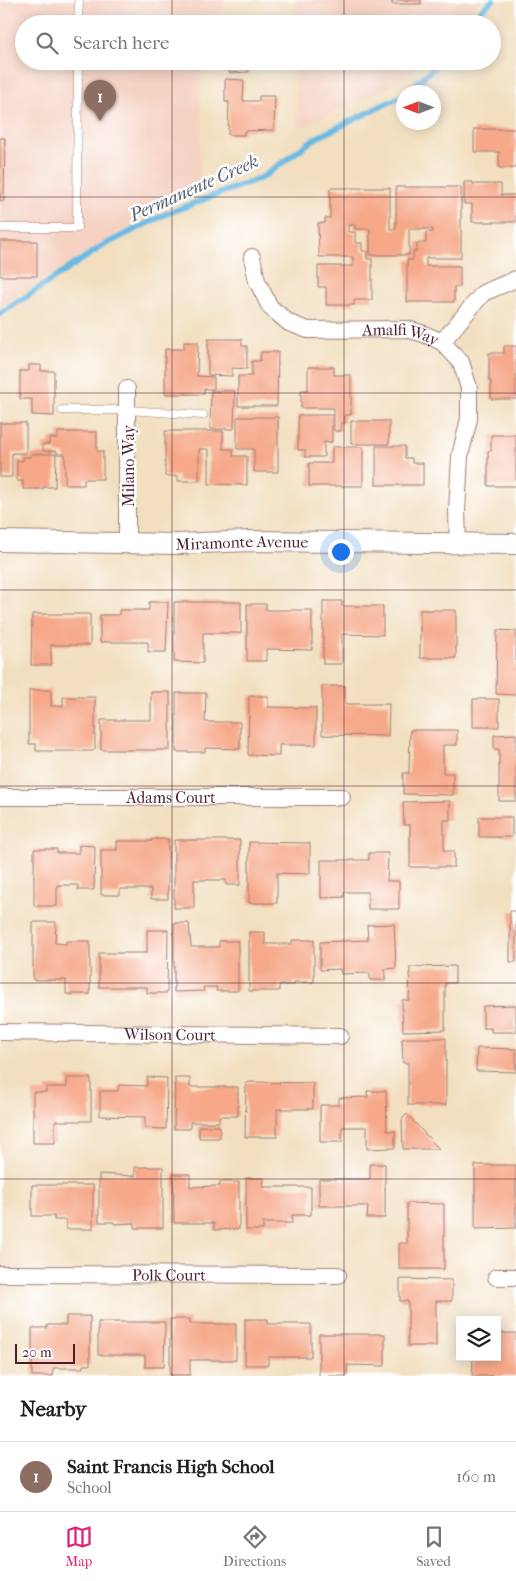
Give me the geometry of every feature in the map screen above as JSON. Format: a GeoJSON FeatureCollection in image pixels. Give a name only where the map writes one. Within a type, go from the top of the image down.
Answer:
{"type":"FeatureCollection","features":[{"type":"Feature","properties":{"kind":"street","name":"Amalfi Way"},"geometry":{"type":"LineString","coordinates":[[252,257],[257,281],[270,307],[289,323],[308,330],[407,329],[442,342],[461,362],[469,388],[469,419],[460,456],[457,511],[458,544]]}},
{"type":"Feature","properties":{"kind":"street"},"geometry":{"type":"LineString","coordinates":[[442,342],[483,293],[516,279]]}},
{"type":"Feature","properties":{"kind":"street","name":"Milano Way"},"geometry":{"type":"LineString","coordinates":[[127,390],[127,542]]}},
{"type":"Feature","properties":{"kind":"street","name":"Miramonte Avenue"},"geometry":{"type":"LineString","coordinates":[[0,541],[178,544],[250,541],[516,544]]}},
{"type":"Feature","properties":{"kind":"street","name":"Adams Court"},"geometry":{"type":"LineString","coordinates":[[0,797],[342,797]]}},
{"type":"Feature","properties":{"kind":"street","name":"Wilson Court"},"geometry":{"type":"LineString","coordinates":[[0,1032],[340,1036]]}},
{"type":"Feature","properties":{"kind":"street","name":"Polk Court"},"geometry":{"type":"LineString","coordinates":[[0,1274],[338,1275]]}},
{"type":"Feature","properties":{"kind":"street"},"geometry":{"type":"LineString","coordinates":[[496,1277],[516,1277]]}},
{"type":"Feature","properties":{"kind":"lane"},"geometry":{"type":"LineString","coordinates":[[78,15],[79,0]]}},
{"type":"Feature","properties":{"kind":"lane"},"geometry":{"type":"LineString","coordinates":[[0,228],[77,228],[78,70]]}},
{"type":"Feature","properties":{"kind":"lane"},"geometry":{"type":"LineString","coordinates":[[62,410],[128,410],[203,416]]}},
{"type":"Feature","properties":{"kind":"shaded area"},"geometry":{"type":"Polygon","coordinates":[[[0,0],[225,0],[225,12],[210,15],[15,15],[15,70],[201,70],[201,181],[0,306],[0,0]]]}},
{"type":"Feature","properties":{"kind":"shaded area"},"geometry":{"type":"Polygon","coordinates":[[[295,0],[484,0],[479,2],[467,15],[296,15],[295,0]]]}},
{"type":"Feature","properties":{"kind":"shaded area"},"geometry":{"type":"Polygon","coordinates":[[[296,70],[414,70],[406,79],[297,129],[296,70]]]}},
{"type":"Feature","properties":{"kind":"building"},"geometry":{"type":"Polygon","coordinates":[[[392,0],[421,0],[421,4],[392,4],[392,0]]]}},
{"type":"Feature","properties":{"kind":"building"},"geometry":{"type":"Polygon","coordinates":[[[229,70],[249,70],[249,72],[229,73],[229,70]]]}},
{"type":"Feature","properties":{"kind":"building"},"geometry":{"type":"Polygon","coordinates":[[[225,79],[244,80],[243,101],[259,101],[259,96],[275,96],[274,130],[244,131],[244,135],[228,135],[229,102],[225,102],[225,79]]]}},
{"type":"Feature","properties":{"kind":"building"},"geometry":{"type":"Polygon","coordinates":[[[474,129],[516,129],[516,168],[499,168],[499,152],[474,152],[474,129]]]}},
{"type":"Feature","properties":{"kind":"building"},"geometry":{"type":"Polygon","coordinates":[[[0,138],[5,138],[4,201],[0,201],[0,138]]]}},
{"type":"Feature","properties":{"kind":"building"},"geometry":{"type":"Polygon","coordinates":[[[464,182],[473,182],[473,184],[501,184],[501,195],[516,195],[516,222],[472,222],[472,204],[464,204],[464,182]]]}},
{"type":"Feature","properties":{"kind":"building"},"geometry":{"type":"Polygon","coordinates":[[[396,187],[461,187],[461,258],[426,258],[426,266],[460,266],[460,287],[454,287],[454,302],[407,302],[407,260],[413,260],[413,251],[417,251],[417,243],[426,243],[426,232],[433,232],[433,229],[409,229],[409,255],[370,255],[370,229],[355,229],[355,225],[348,225],[348,232],[355,232],[355,243],[362,243],[362,251],[367,251],[367,259],[372,259],[372,300],[354,300],[354,305],[326,305],[326,287],[318,287],[318,266],[353,266],[353,257],[319,257],[318,223],[325,223],[325,218],[330,218],[330,188],[390,188],[390,229],[396,229],[396,187]]]}},
{"type":"Feature","properties":{"kind":"building"},"geometry":{"type":"Polygon","coordinates":[[[0,241],[37,241],[37,276],[0,276],[0,241]]]}},
{"type":"Feature","properties":{"kind":"building"},"geometry":{"type":"Polygon","coordinates":[[[208,339],[242,339],[242,346],[247,346],[247,369],[232,368],[232,376],[208,375],[208,339]]]}},
{"type":"Feature","properties":{"kind":"building"},"geometry":{"type":"Polygon","coordinates":[[[184,342],[198,342],[197,376],[214,377],[214,389],[204,389],[204,394],[165,394],[165,349],[184,349],[184,342]]]}},
{"type":"Feature","properties":{"kind":"building"},"geometry":{"type":"Polygon","coordinates":[[[504,346],[516,346],[516,399],[491,399],[489,353],[504,353],[504,346]]]}},
{"type":"Feature","properties":{"kind":"building"},"geometry":{"type":"Polygon","coordinates":[[[261,352],[278,352],[277,406],[238,406],[238,376],[252,376],[252,361],[260,361],[261,352]]]}},
{"type":"Feature","properties":{"kind":"building"},"geometry":{"type":"Polygon","coordinates":[[[29,365],[41,365],[41,371],[54,371],[54,416],[32,415],[32,399],[20,399],[20,371],[29,371],[29,365]]]}},
{"type":"Feature","properties":{"kind":"building"},"geometry":{"type":"Polygon","coordinates":[[[308,367],[334,367],[334,375],[351,375],[351,415],[345,415],[345,423],[341,423],[341,431],[334,431],[334,408],[301,408],[301,390],[308,390],[308,367]]]}},
{"type":"Feature","properties":{"kind":"building"},"geometry":{"type":"Polygon","coordinates":[[[211,391],[235,391],[234,429],[210,429],[211,391]]]}},
{"type":"Feature","properties":{"kind":"building"},"geometry":{"type":"Polygon","coordinates":[[[298,415],[332,415],[332,442],[324,442],[324,457],[305,457],[305,450],[298,450],[298,415]]]}},
{"type":"Feature","properties":{"kind":"building"},"geometry":{"type":"Polygon","coordinates":[[[237,417],[278,417],[278,472],[254,472],[254,449],[237,449],[237,417]]]}},
{"type":"Feature","properties":{"kind":"building"},"geometry":{"type":"Polygon","coordinates":[[[351,421],[389,421],[389,444],[351,444],[351,421]]]}},
{"type":"Feature","properties":{"kind":"building"},"geometry":{"type":"Polygon","coordinates":[[[0,423],[26,423],[26,453],[12,453],[12,477],[0,477],[0,423]]]}},
{"type":"Feature","properties":{"kind":"building"},"geometry":{"type":"Polygon","coordinates":[[[165,431],[223,431],[223,449],[233,449],[233,456],[247,456],[247,485],[209,484],[209,449],[199,449],[199,481],[178,481],[178,476],[165,476],[165,431]]]}},
{"type":"Feature","properties":{"kind":"building"},"geometry":{"type":"Polygon","coordinates":[[[58,432],[97,432],[97,451],[103,451],[103,479],[84,479],[84,485],[65,485],[65,454],[57,454],[57,451],[43,451],[43,444],[49,444],[49,438],[58,438],[58,432]]]}},
{"type":"Feature","properties":{"kind":"building"},"geometry":{"type":"Polygon","coordinates":[[[491,435],[516,435],[516,486],[488,486],[488,451],[491,451],[491,435]]]}},
{"type":"Feature","properties":{"kind":"building"},"geometry":{"type":"Polygon","coordinates":[[[376,446],[405,446],[405,458],[412,458],[412,463],[423,463],[423,485],[376,485],[376,446]]]}},
{"type":"Feature","properties":{"kind":"building"},"geometry":{"type":"Polygon","coordinates":[[[332,447],[363,447],[363,486],[309,486],[309,463],[332,463],[332,447]]]}},
{"type":"Feature","properties":{"kind":"building"},"geometry":{"type":"Polygon","coordinates":[[[31,454],[56,454],[55,487],[23,489],[23,481],[17,481],[17,460],[23,461],[23,457],[31,457],[31,454]]]}},
{"type":"Feature","properties":{"kind":"building"},"geometry":{"type":"Polygon","coordinates":[[[323,601],[342,601],[342,606],[383,606],[383,635],[342,634],[342,664],[323,664],[323,601]]]}},
{"type":"Feature","properties":{"kind":"building"},"geometry":{"type":"Polygon","coordinates":[[[149,602],[168,602],[166,652],[148,652],[148,642],[100,642],[100,615],[119,615],[119,610],[149,610],[149,602]]]}},
{"type":"Feature","properties":{"kind":"building"},"geometry":{"type":"Polygon","coordinates":[[[174,602],[241,602],[241,633],[203,633],[203,663],[174,662],[174,602]]]}},
{"type":"Feature","properties":{"kind":"building"},"geometry":{"type":"Polygon","coordinates":[[[247,604],[266,604],[266,610],[312,610],[312,650],[266,649],[266,661],[247,661],[247,604]]]}},
{"type":"Feature","properties":{"kind":"building"},"geometry":{"type":"Polygon","coordinates":[[[420,610],[456,610],[456,658],[420,658],[420,610]]]}},
{"type":"Feature","properties":{"kind":"building"},"geometry":{"type":"Polygon","coordinates":[[[32,614],[90,614],[90,645],[51,645],[51,665],[31,665],[32,614]]]}},
{"type":"Feature","properties":{"kind":"building"},"geometry":{"type":"Polygon","coordinates":[[[497,630],[516,631],[516,695],[496,694],[497,630]]]}},
{"type":"Feature","properties":{"kind":"building"},"geometry":{"type":"Polygon","coordinates":[[[322,686],[345,686],[345,704],[389,704],[388,736],[322,735],[322,686]]]}},
{"type":"Feature","properties":{"kind":"building"},"geometry":{"type":"Polygon","coordinates":[[[29,690],[51,690],[51,706],[63,706],[63,697],[95,697],[95,749],[93,751],[36,751],[36,744],[29,744],[29,690]]]}},
{"type":"Feature","properties":{"kind":"building"},"geometry":{"type":"Polygon","coordinates":[[[151,692],[170,692],[170,750],[101,750],[101,720],[151,720],[151,692]]]}},
{"type":"Feature","properties":{"kind":"building"},"geometry":{"type":"Polygon","coordinates":[[[176,693],[206,693],[205,722],[240,722],[240,749],[205,748],[205,752],[176,752],[176,693]]]}},
{"type":"Feature","properties":{"kind":"building"},"geometry":{"type":"Polygon","coordinates":[[[249,696],[268,696],[268,707],[316,708],[316,745],[279,745],[279,756],[248,755],[249,696]]]}},
{"type":"Feature","properties":{"kind":"building"},"geometry":{"type":"Polygon","coordinates":[[[473,699],[499,699],[499,727],[473,727],[473,699]]]}},
{"type":"Feature","properties":{"kind":"building"},"geometry":{"type":"Polygon","coordinates":[[[410,730],[457,730],[457,745],[443,745],[443,773],[453,773],[453,795],[403,794],[403,773],[409,773],[410,730]]]}},
{"type":"Feature","properties":{"kind":"building"},"geometry":{"type":"Polygon","coordinates":[[[516,734],[516,801],[499,801],[499,749],[494,749],[494,735],[516,734]]]}},
{"type":"Feature","properties":{"kind":"building"},"geometry":{"type":"Polygon","coordinates":[[[450,801],[450,820],[444,820],[444,851],[454,851],[454,867],[410,867],[410,825],[404,825],[403,802],[450,801]]]}},
{"type":"Feature","properties":{"kind":"building"},"geometry":{"type":"Polygon","coordinates":[[[479,817],[512,817],[512,837],[479,837],[479,817]]]}},
{"type":"Feature","properties":{"kind":"building"},"geometry":{"type":"Polygon","coordinates":[[[152,839],[168,839],[168,899],[151,899],[151,889],[120,889],[120,895],[101,895],[101,850],[117,850],[117,841],[152,841],[152,839]]]}},
{"type":"Feature","properties":{"kind":"building"},"geometry":{"type":"Polygon","coordinates":[[[174,840],[240,840],[240,885],[226,885],[226,880],[194,880],[194,908],[174,908],[174,840]]]}},
{"type":"Feature","properties":{"kind":"building"},"geometry":{"type":"Polygon","coordinates":[[[249,842],[310,843],[310,874],[277,873],[277,903],[249,903],[249,842]]]}},
{"type":"Feature","properties":{"kind":"building"},"geometry":{"type":"Polygon","coordinates":[[[79,845],[95,846],[94,890],[78,890],[78,885],[57,885],[57,906],[34,906],[34,849],[57,849],[57,853],[79,853],[79,845]]]}},
{"type":"Feature","properties":{"kind":"building"},"geometry":{"type":"Polygon","coordinates":[[[369,853],[388,853],[387,881],[399,881],[399,909],[368,909],[368,892],[344,892],[344,897],[321,898],[321,860],[369,860],[369,853]]]}},
{"type":"Feature","properties":{"kind":"building"},"geometry":{"type":"Polygon","coordinates":[[[510,911],[516,911],[516,962],[510,962],[510,911]]]}},
{"type":"Feature","properties":{"kind":"building"},"geometry":{"type":"Polygon","coordinates":[[[33,922],[56,922],[55,943],[66,944],[66,941],[90,941],[90,994],[66,994],[66,980],[33,980],[33,922]]]}},
{"type":"Feature","properties":{"kind":"building"},"geometry":{"type":"Polygon","coordinates":[[[174,923],[189,923],[191,947],[219,947],[219,941],[238,941],[238,991],[216,991],[217,987],[203,987],[204,991],[174,992],[174,923]]]}},
{"type":"Feature","properties":{"kind":"building"},"geometry":{"type":"Polygon","coordinates":[[[394,924],[396,968],[385,969],[385,980],[370,980],[370,973],[341,974],[340,969],[320,970],[320,942],[368,940],[367,925],[394,924]]]}},
{"type":"Feature","properties":{"kind":"building"},"geometry":{"type":"Polygon","coordinates":[[[147,930],[168,930],[167,993],[147,993],[147,987],[99,987],[99,953],[147,953],[147,930]]]}},
{"type":"Feature","properties":{"kind":"building"},"geometry":{"type":"Polygon","coordinates":[[[249,932],[265,932],[265,944],[292,944],[292,940],[314,940],[314,982],[294,982],[294,985],[279,985],[279,991],[249,991],[249,932]]]}},
{"type":"Feature","properties":{"kind":"building"},"geometry":{"type":"Polygon","coordinates":[[[455,966],[455,983],[445,983],[445,1030],[403,1031],[402,1000],[409,1000],[410,967],[455,966]]]}},
{"type":"Feature","properties":{"kind":"building"},"geometry":{"type":"Polygon","coordinates":[[[516,1005],[516,1032],[491,1032],[491,1028],[483,1028],[483,1006],[516,1005]]]}},
{"type":"Feature","properties":{"kind":"building"},"geometry":{"type":"Polygon","coordinates":[[[446,1038],[446,1105],[408,1105],[408,1063],[403,1063],[402,1039],[446,1038]]]}},
{"type":"Feature","properties":{"kind":"building"},"geometry":{"type":"Polygon","coordinates":[[[477,1048],[516,1049],[516,1072],[476,1071],[477,1048]]]}},
{"type":"Feature","properties":{"kind":"building"},"geometry":{"type":"Polygon","coordinates":[[[147,1077],[167,1078],[166,1129],[145,1128],[145,1117],[100,1116],[100,1091],[118,1091],[119,1085],[147,1086],[147,1077]]]}},
{"type":"Feature","properties":{"kind":"building"},"geometry":{"type":"Polygon","coordinates":[[[67,1078],[91,1078],[91,1121],[55,1121],[55,1143],[33,1143],[33,1092],[46,1092],[46,1087],[67,1087],[67,1078]]]}},
{"type":"Feature","properties":{"kind":"building"},"geometry":{"type":"Polygon","coordinates":[[[175,1078],[190,1078],[190,1087],[238,1087],[238,1116],[219,1116],[219,1122],[190,1122],[190,1129],[174,1129],[175,1078]]]}},
{"type":"Feature","properties":{"kind":"building"},"geometry":{"type":"Polygon","coordinates":[[[246,1083],[313,1083],[313,1109],[277,1109],[277,1137],[245,1137],[246,1083]]]}},
{"type":"Feature","properties":{"kind":"building"},"geometry":{"type":"Polygon","coordinates":[[[367,1091],[386,1091],[387,1131],[395,1131],[395,1148],[367,1149],[367,1127],[342,1127],[342,1142],[320,1142],[320,1105],[339,1105],[339,1098],[368,1097],[367,1091]]]}},
{"type":"Feature","properties":{"kind":"building"},"geometry":{"type":"Polygon","coordinates":[[[407,1114],[439,1149],[403,1149],[402,1119],[407,1114]]]}},
{"type":"Feature","properties":{"kind":"building"},"geometry":{"type":"Polygon","coordinates":[[[199,1126],[220,1126],[220,1138],[199,1138],[199,1126]]]}},
{"type":"Feature","properties":{"kind":"building"},"geometry":{"type":"Polygon","coordinates":[[[370,1164],[385,1164],[385,1218],[367,1218],[368,1206],[319,1206],[319,1179],[370,1179],[370,1164]]]}},
{"type":"Feature","properties":{"kind":"building"},"geometry":{"type":"Polygon","coordinates":[[[475,1165],[516,1165],[516,1228],[475,1229],[475,1165]]]}},
{"type":"Feature","properties":{"kind":"building"},"geometry":{"type":"Polygon","coordinates":[[[135,1167],[163,1167],[163,1228],[135,1228],[135,1223],[114,1224],[114,1222],[99,1222],[99,1174],[135,1176],[135,1167]]]}},
{"type":"Feature","properties":{"kind":"building"},"geometry":{"type":"Polygon","coordinates":[[[173,1174],[190,1174],[190,1187],[220,1186],[220,1182],[239,1182],[239,1229],[214,1230],[214,1223],[174,1223],[173,1174]]]}},
{"type":"Feature","properties":{"kind":"building"},"geometry":{"type":"Polygon","coordinates":[[[246,1178],[264,1178],[263,1187],[311,1187],[311,1215],[292,1215],[292,1223],[263,1223],[263,1230],[246,1230],[246,1178]]]}},
{"type":"Feature","properties":{"kind":"building"},"geometry":{"type":"Polygon","coordinates":[[[32,1185],[93,1185],[93,1229],[66,1229],[66,1220],[54,1220],[54,1216],[32,1216],[32,1185]]]}},
{"type":"Feature","properties":{"kind":"building"},"geometry":{"type":"Polygon","coordinates":[[[407,1203],[444,1204],[444,1269],[399,1269],[399,1243],[407,1243],[407,1203]]]}},
{"type":"Feature","properties":{"kind":"building"},"geometry":{"type":"Polygon","coordinates":[[[400,1279],[452,1280],[452,1301],[436,1301],[436,1346],[408,1346],[408,1301],[400,1301],[400,1279]]]}},
{"type":"Feature","properties":{"kind":"building"},"geometry":{"type":"Polygon","coordinates":[[[66,1316],[90,1316],[90,1365],[83,1365],[83,1368],[53,1368],[53,1376],[32,1376],[32,1328],[47,1328],[47,1325],[66,1325],[66,1316]]]}},
{"type":"Feature","properties":{"kind":"building"},"geometry":{"type":"Polygon","coordinates":[[[170,1319],[190,1319],[190,1324],[236,1324],[236,1360],[190,1360],[190,1375],[170,1375],[170,1319]]]}},
{"type":"Feature","properties":{"kind":"building"},"geometry":{"type":"Polygon","coordinates":[[[245,1319],[268,1319],[268,1324],[311,1324],[311,1357],[268,1357],[268,1365],[245,1365],[245,1319]]]}},
{"type":"Feature","properties":{"kind":"building"},"geometry":{"type":"Polygon","coordinates":[[[98,1322],[165,1322],[164,1367],[145,1367],[145,1355],[98,1355],[98,1322]]]}},
{"type":"Feature","properties":{"kind":"building"},"geometry":{"type":"Polygon","coordinates":[[[501,1333],[516,1333],[516,1376],[472,1376],[473,1361],[501,1361],[501,1333]]]}},
{"type":"Feature","properties":{"kind":"building"},"geometry":{"type":"Polygon","coordinates":[[[319,1334],[385,1334],[385,1366],[347,1365],[347,1376],[319,1376],[319,1334]]]}},
{"type":"Feature","properties":{"kind":"waterway","name":"Permanente Creek"},"geometry":{"type":"LineString","coordinates":[[476,15],[493,0]]}},
{"type":"Feature","properties":{"kind":"waterway","name":"Permanente Creek"},"geometry":{"type":"LineString","coordinates":[[415,85],[431,70]]}},
{"type":"Feature","properties":{"kind":"waterway","name":"Permanente Creek"},"geometry":{"type":"LineString","coordinates":[[0,314],[104,245],[166,214],[263,177],[314,139],[396,99]]}},
{"type":"Feature","properties":{"kind":"place","name":"Saint Francis High School"},"geometry":{"type":"Point","coordinates":[100,121]}}]}
